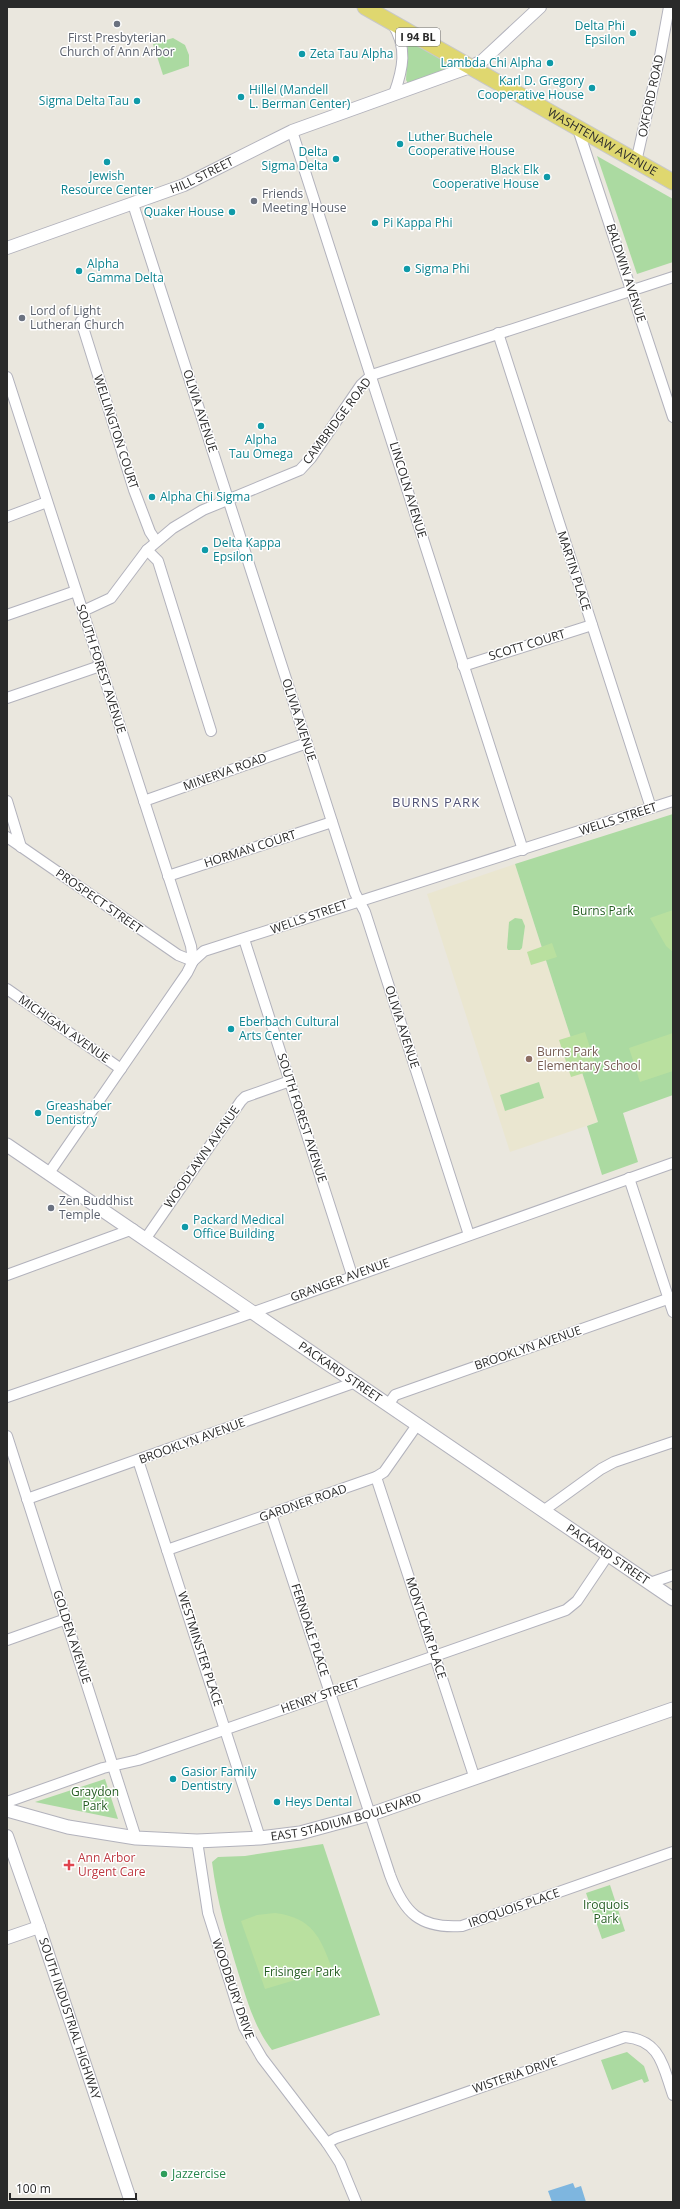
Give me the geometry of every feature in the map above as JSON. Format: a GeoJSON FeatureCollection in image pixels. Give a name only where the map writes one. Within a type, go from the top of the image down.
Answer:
{"type":"FeatureCollection","features":[{"type":"Feature","properties":{"kind":"main road","name":"WASHTENAW AVENUE"},"geometry":{"type":"LineString","coordinates":[[365,7],[673,182]]}},
{"type":"Feature","properties":{"kind":"main road","name":"PACKARD STREET"},"geometry":{"type":"LineString","coordinates":[[10,1149],[134,1229],[417,1425],[673,1599]]}},
{"type":"Feature","properties":{"kind":"main road","name":"EAST STADIUM BOULEVARD"},"geometry":{"type":"LineString","coordinates":[[7,1810],[68,1827],[136,1838],[197,1841],[260,1838],[300,1833],[370,1815],[673,1709]]}},
{"type":"Feature","properties":{"kind":"street","name":"HILL STREET"},"geometry":{"type":"LineString","coordinates":[[7,248],[184,185],[292,131],[482,62],[540,7]]}},
{"type":"Feature","properties":{"kind":"street","name":"OXFORD ROAD"},"geometry":{"type":"LineString","coordinates":[[636,162],[660,56],[669,7]]}},
{"type":"Feature","properties":{"kind":"street"},"geometry":{"type":"LineString","coordinates":[[392,23],[400,37],[404,55],[401,75],[394,94]]}},
{"type":"Feature","properties":{"kind":"street","name":"BALDWIN AVENUE"},"geometry":{"type":"LineString","coordinates":[[578,129],[673,417]]}},
{"type":"Feature","properties":{"kind":"street","name":"LINCOLN AVENUE"},"geometry":{"type":"LineString","coordinates":[[292,131],[372,375],[463,666],[523,850]]}},
{"type":"Feature","properties":{"kind":"street","name":"OLIVIA AVENUE"},"geometry":{"type":"LineString","coordinates":[[133,204],[332,822],[359,900],[365,912],[469,1235]]}},
{"type":"Feature","properties":{"kind":"street","name":"CAMBRIDGE ROAD"},"geometry":{"type":"LineString","coordinates":[[83,611],[111,598],[147,550],[156,541],[190,517],[300,470],[312,456],[362,385],[372,375],[673,277]]}},
{"type":"Feature","properties":{"kind":"street","name":"WELLINGTON COURT"},"geometry":{"type":"LineString","coordinates":[[81,321],[134,490],[150,532],[156,541]]}},
{"type":"Feature","properties":{"kind":"street","name":"MARTIN PLACE"},"geometry":{"type":"LineString","coordinates":[[498,334],[651,808]]}},
{"type":"Feature","properties":{"kind":"street","name":"SOUTH FOREST AVENUE"},"geometry":{"type":"LineString","coordinates":[[7,377],[191,946],[193,961]]}},
{"type":"Feature","properties":{"kind":"street"},"geometry":{"type":"LineString","coordinates":[[7,517],[47,502]]}},
{"type":"Feature","properties":{"kind":"street"},"geometry":{"type":"LineString","coordinates":[[147,550],[158,561],[211,731]]}},
{"type":"Feature","properties":{"kind":"street"},"geometry":{"type":"LineString","coordinates":[[7,615],[76,591]]}},
{"type":"Feature","properties":{"kind":"street","name":"SCOTT COURT"},"geometry":{"type":"LineString","coordinates":[[463,666],[592,625]]}},
{"type":"Feature","properties":{"kind":"street"},"geometry":{"type":"LineString","coordinates":[[7,698],[100,666]]}},
{"type":"Feature","properties":{"kind":"street","name":"MINERVA ROAD"},"geometry":{"type":"LineString","coordinates":[[144,801],[307,743]]}},
{"type":"Feature","properties":{"kind":"street"},"geometry":{"type":"LineString","coordinates":[[7,801],[22,847]]}},
{"type":"Feature","properties":{"kind":"street","name":"WELLS STREET"},"geometry":{"type":"LineString","coordinates":[[49,1173],[122,1069],[193,961],[204,951],[359,900],[523,850],[673,801]]}},
{"type":"Feature","properties":{"kind":"street","name":"HORMAN COURT"},"geometry":{"type":"LineString","coordinates":[[168,876],[332,822]]}},
{"type":"Feature","properties":{"kind":"street","name":"PROSPECT STREET"},"geometry":{"type":"LineString","coordinates":[[7,837],[178,955],[193,961]]}},
{"type":"Feature","properties":{"kind":"street","name":"SOUTH FOREST AVENUE"},"geometry":{"type":"LineString","coordinates":[[244,939],[352,1275]]}},
{"type":"Feature","properties":{"kind":"street","name":"MICHIGAN AVENUE"},"geometry":{"type":"LineString","coordinates":[[7,989],[122,1069]]}},
{"type":"Feature","properties":{"kind":"street","name":"WOODLAWN AVENUE"},"geometry":{"type":"LineString","coordinates":[[146,1238],[240,1101],[244,1097],[290,1081]]}},
{"type":"Feature","properties":{"kind":"street","name":"GRANGER AVENUE"},"geometry":{"type":"LineString","coordinates":[[7,1397],[253,1312],[352,1275],[673,1163]]}},
{"type":"Feature","properties":{"kind":"street"},"geometry":{"type":"LineString","coordinates":[[629,1178],[671,1298],[673,1312]]}},
{"type":"Feature","properties":{"kind":"street"},"geometry":{"type":"LineString","coordinates":[[7,1274],[134,1229]]}},
{"type":"Feature","properties":{"kind":"street","name":"BROOKLYN AVENUE"},"geometry":{"type":"LineString","coordinates":[[388,1405],[395,1395],[671,1298]]}},
{"type":"Feature","properties":{"kind":"street","name":"BROOKLYN AVENUE"},"geometry":{"type":"LineString","coordinates":[[27,1499],[356,1382]]}},
{"type":"Feature","properties":{"kind":"street","name":"GARDNER ROAD"},"geometry":{"type":"LineString","coordinates":[[167,1550],[376,1477],[384,1472],[417,1425]]}},
{"type":"Feature","properties":{"kind":"street","name":"GOLDEN AVENUE"},"geometry":{"type":"LineString","coordinates":[[7,1436],[136,1838]]}},
{"type":"Feature","properties":{"kind":"street"},"geometry":{"type":"LineString","coordinates":[[543,1511],[600,1469],[614,1462],[673,1442]]}},
{"type":"Feature","properties":{"kind":"street","name":"WESTMINSTER PLACE"},"geometry":{"type":"LineString","coordinates":[[138,1460],[260,1838]]}},
{"type":"Feature","properties":{"kind":"street","name":"MONTCLAIR PLACE"},"geometry":{"type":"LineString","coordinates":[[376,1477],[475,1779]]}},
{"type":"Feature","properties":{"kind":"street","name":"FERNDALE PLACE"},"geometry":{"type":"LineString","coordinates":[[271,1514],[370,1815]]}},
{"type":"Feature","properties":{"kind":"street","name":"HENRY STREET"},"geometry":{"type":"LineString","coordinates":[[7,1802],[113,1766],[138,1760],[572,1607],[608,1555]]}},
{"type":"Feature","properties":{"kind":"street"},"geometry":{"type":"LineString","coordinates":[[650,1583],[673,1575]]}},
{"type":"Feature","properties":{"kind":"street"},"geometry":{"type":"LineString","coordinates":[[7,1640],[66,1619]]}},
{"type":"Feature","properties":{"kind":"street","name":"IROQUOIS PLACE"},"geometry":{"type":"LineString","coordinates":[[370,1815],[390,1875],[402,1903],[413,1914],[428,1924],[444,1927],[462,1926],[673,1852]]}},
{"type":"Feature","properties":{"kind":"street","name":"SOUTH INDUSTRIAL HIGHWAY"},"geometry":{"type":"LineString","coordinates":[[7,1836],[131,2202]]}},
{"type":"Feature","properties":{"kind":"street","name":"WOODBURY DRIVE"},"geometry":{"type":"LineString","coordinates":[[197,1841],[208,1913],[244,2027],[262,2058],[328,2143],[340,2163],[356,2202]]}},
{"type":"Feature","properties":{"kind":"street"},"geometry":{"type":"LineString","coordinates":[[7,1938],[39,1927]]}},
{"type":"Feature","properties":{"kind":"street","name":"WISTERIA DRIVE"},"geometry":{"type":"LineString","coordinates":[[328,2143],[366,2128],[625,2037],[638,2038],[655,2049],[660,2058],[673,2095]]}},
{"type":"Feature","properties":{"kind":"shaded area","name":"Burns Park Elementary School"},"geometry":{"type":"Polygon","coordinates":[[[515,864],[598,1122],[510,1152],[427,894],[515,864]]]}},
{"type":"Feature","properties":{"kind":"green space"},"geometry":{"type":"Polygon","coordinates":[[[173,38],[185,45],[189,55],[189,66],[163,75],[153,44],[173,38]]]}},
{"type":"Feature","properties":{"kind":"green space"},"geometry":{"type":"Polygon","coordinates":[[[408,40],[452,66],[452,68],[408,83],[406,80],[408,40]]]}},
{"type":"Feature","properties":{"kind":"green space"},"geometry":{"type":"Polygon","coordinates":[[[597,156],[673,199],[673,262],[637,274],[597,156]]]}},
{"type":"Feature","properties":{"kind":"green space","name":"Burns Park"},"geometry":{"type":"Polygon","coordinates":[[[673,814],[673,1095],[623,1113],[638,1162],[602,1175],[587,1126],[598,1122],[515,864],[673,814]]]}},
{"type":"Feature","properties":{"kind":"green space"},"geometry":{"type":"Polygon","coordinates":[[[673,910],[673,952],[666,946],[650,918],[673,910]]]}},
{"type":"Feature","properties":{"kind":"green space"},"geometry":{"type":"Polygon","coordinates":[[[515,918],[522,919],[525,926],[522,948],[520,950],[508,950],[509,922],[515,918]]]}},
{"type":"Feature","properties":{"kind":"green space"},"geometry":{"type":"Polygon","coordinates":[[[552,943],[557,957],[531,965],[527,952],[552,943]]]}},
{"type":"Feature","properties":{"kind":"green space"},"geometry":{"type":"Polygon","coordinates":[[[585,1032],[597,1069],[571,1077],[559,1040],[585,1032]]]}},
{"type":"Feature","properties":{"kind":"green space"},"geometry":{"type":"Polygon","coordinates":[[[673,1033],[673,1071],[640,1082],[629,1048],[673,1033]]]}},
{"type":"Feature","properties":{"kind":"green space"},"geometry":{"type":"Polygon","coordinates":[[[539,1082],[544,1098],[505,1111],[500,1095],[539,1082]]]}},
{"type":"Feature","properties":{"kind":"green space","name":"Graydon Park"},"geometry":{"type":"Polygon","coordinates":[[[105,1779],[118,1819],[35,1802],[105,1779]]]}},
{"type":"Feature","properties":{"kind":"green space","name":"Frisinger Park"},"geometry":{"type":"Polygon","coordinates":[[[323,1844],[380,2015],[272,2050],[260,2032],[245,1993],[223,1918],[212,1862],[218,1857],[245,1856],[323,1844]]]}},
{"type":"Feature","properties":{"kind":"green space","name":"Iroquois Park"},"geometry":{"type":"Polygon","coordinates":[[[610,1885],[625,1931],[602,1939],[586,1893],[610,1885]]]}},
{"type":"Feature","properties":{"kind":"green space"},"geometry":{"type":"Polygon","coordinates":[[[275,1913],[288,1915],[298,1919],[313,1930],[323,1947],[332,1969],[265,1989],[241,1921],[257,1915],[275,1913]]]}},
{"type":"Feature","properties":{"kind":"green space"},"geometry":{"type":"Polygon","coordinates":[[[627,2052],[644,2066],[649,2081],[644,2083],[642,2079],[612,2090],[601,2060],[627,2052]]]}},
{"type":"Feature","properties":{"kind":"water"},"geometry":{"type":"Polygon","coordinates":[[[573,2183],[575,2188],[581,2186],[586,2202],[552,2202],[548,2191],[573,2183]]]}},
{"type":"Feature","properties":{"kind":"place","name":"First Presbyterian Church of Ann Arbor"},"geometry":{"type":"Point","coordinates":[117,24]}},
{"type":"Feature","properties":{"kind":"place","name":"Delta Phi Epsilon"},"geometry":{"type":"Point","coordinates":[633,33]}},
{"type":"Feature","properties":{"kind":"place","name":"Zeta Tau Alpha"},"geometry":{"type":"Point","coordinates":[302,54]}},
{"type":"Feature","properties":{"kind":"place","name":"Lambda Chi Alpha"},"geometry":{"type":"Point","coordinates":[550,63]}},
{"type":"Feature","properties":{"kind":"place","name":"Karl D. Gregory Cooperative House"},"geometry":{"type":"Point","coordinates":[592,88]}},
{"type":"Feature","properties":{"kind":"place","name":"Hillel (Mandell L. Berman Center)"},"geometry":{"type":"Point","coordinates":[241,97]}},
{"type":"Feature","properties":{"kind":"place","name":"Sigma Delta Tau"},"geometry":{"type":"Point","coordinates":[137,101]}},
{"type":"Feature","properties":{"kind":"place","name":"Luther Buchele Cooperative House"},"geometry":{"type":"Point","coordinates":[400,144]}},
{"type":"Feature","properties":{"kind":"place","name":"Delta Sigma Delta"},"geometry":{"type":"Point","coordinates":[336,159]}},
{"type":"Feature","properties":{"kind":"place","name":"Jewish Resource Center"},"geometry":{"type":"Point","coordinates":[107,162]}},
{"type":"Feature","properties":{"kind":"place","name":"Black Elk Cooperative House"},"geometry":{"type":"Point","coordinates":[547,177]}},
{"type":"Feature","properties":{"kind":"place","name":"Friends Meeting House"},"geometry":{"type":"Point","coordinates":[254,201]}},
{"type":"Feature","properties":{"kind":"place","name":"Quaker House"},"geometry":{"type":"Point","coordinates":[232,212]}},
{"type":"Feature","properties":{"kind":"place","name":"Pi Kappa Phi"},"geometry":{"type":"Point","coordinates":[375,223]}},
{"type":"Feature","properties":{"kind":"place","name":"Sigma Phi"},"geometry":{"type":"Point","coordinates":[407,269]}},
{"type":"Feature","properties":{"kind":"place","name":"Alpha Gamma Delta"},"geometry":{"type":"Point","coordinates":[79,271]}},
{"type":"Feature","properties":{"kind":"place","name":"Lord of Light Lutheran Church"},"geometry":{"type":"Point","coordinates":[22,318]}},
{"type":"Feature","properties":{"kind":"place","name":"Alpha Tau Omega"},"geometry":{"type":"Point","coordinates":[261,426]}},
{"type":"Feature","properties":{"kind":"place","name":"Alpha Chi Sigma"},"geometry":{"type":"Point","coordinates":[152,497]}},
{"type":"Feature","properties":{"kind":"place","name":"Delta Kappa Epsilon"},"geometry":{"type":"Point","coordinates":[205,550]}},
{"type":"Feature","properties":{"kind":"place","name":"Eberbach Cultural Arts Center"},"geometry":{"type":"Point","coordinates":[231,1029]}},
{"type":"Feature","properties":{"kind":"place","name":"Burns Park Elementary School"},"geometry":{"type":"Point","coordinates":[529,1059]}},
{"type":"Feature","properties":{"kind":"place","name":"Greashaber Dentistry"},"geometry":{"type":"Point","coordinates":[38,1113]}},
{"type":"Feature","properties":{"kind":"place","name":"Zen Buddhist Temple"},"geometry":{"type":"Point","coordinates":[51,1208]}},
{"type":"Feature","properties":{"kind":"place","name":"Packard Medical Office Building"},"geometry":{"type":"Point","coordinates":[185,1227]}},
{"type":"Feature","properties":{"kind":"place","name":"Gasior Family Dentistry"},"geometry":{"type":"Point","coordinates":[173,1779]}},
{"type":"Feature","properties":{"kind":"place","name":"Heys Dental"},"geometry":{"type":"Point","coordinates":[277,1802]}},
{"type":"Feature","properties":{"kind":"place","name":"Ann Arbor Urgent Care"},"geometry":{"type":"Point","coordinates":[69,1865]}},
{"type":"Feature","properties":{"kind":"place","name":"Jazzercise"},"geometry":{"type":"Point","coordinates":[164,2174]}},
{"type":"Feature","properties":{"kind":"district","name":"BURNS PARK"},"geometry":{"type":"Point","coordinates":[436,802]}}]}
